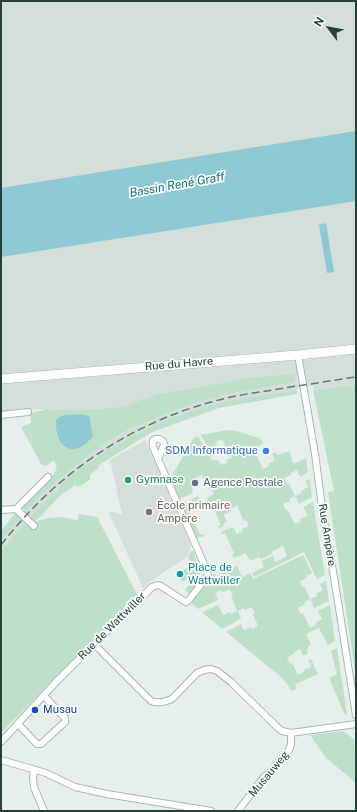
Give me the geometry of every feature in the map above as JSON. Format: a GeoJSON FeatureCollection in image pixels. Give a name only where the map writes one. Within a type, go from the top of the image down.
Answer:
{"type":"FeatureCollection","features":[{"type":"Feature","properties":{"kind":"main road","name":"Rue du Havre"},"geometry":{"type":"LineString","coordinates":[[1,379],[356,349]]}},
{"type":"Feature","properties":{"kind":"street","name":"Rue Ampère"},"geometry":{"type":"LineString","coordinates":[[298,355],[356,715]]}},
{"type":"Feature","properties":{"kind":"street"},"geometry":{"type":"LineString","coordinates":[[1,415],[28,412]]}},
{"type":"Feature","properties":{"kind":"street","name":"Rue de Wattwiller"},"geometry":{"type":"LineString","coordinates":[[1,742],[94,644],[152,587],[158,585],[161,586],[186,602],[208,576],[158,459]]}},
{"type":"Feature","properties":{"kind":"street"},"geometry":{"type":"LineString","coordinates":[[1,510],[16,509],[48,477]]}},
{"type":"Feature","properties":{"kind":"street"},"geometry":{"type":"LineString","coordinates":[[16,509],[34,526]]}},
{"type":"Feature","properties":{"kind":"street"},"geometry":{"type":"LineString","coordinates":[[94,644],[148,698],[154,702],[164,702],[172,699],[197,673],[211,669],[217,671],[231,682],[280,730],[285,732],[291,733],[356,724]]}},
{"type":"Feature","properties":{"kind":"street"},"geometry":{"type":"LineString","coordinates":[[18,724],[39,745],[65,722],[65,718],[44,696]]}},
{"type":"Feature","properties":{"kind":"street","name":"Musauweg"},"geometry":{"type":"LineString","coordinates":[[238,811],[263,778],[289,750],[291,744],[291,733]]}},
{"type":"Feature","properties":{"kind":"street"},"geometry":{"type":"LineString","coordinates":[[1,760],[46,773],[75,787],[107,794],[211,811]]}},
{"type":"Feature","properties":{"kind":"street"},"geometry":{"type":"LineString","coordinates":[[34,770],[33,782],[44,811]]}},
{"type":"Feature","properties":{"kind":"shaded area"},"geometry":{"type":"Polygon","coordinates":[[[1,1],[356,1],[356,385],[313,390],[313,386],[310,386],[297,388],[297,390],[255,396],[216,404],[182,415],[153,427],[119,443],[85,466],[59,487],[57,491],[39,506],[1,551],[2,538],[27,510],[47,490],[75,466],[109,440],[134,427],[199,402],[224,395],[295,382],[293,374],[254,377],[158,394],[123,406],[102,409],[45,409],[1,412],[1,1]]]}},
{"type":"Feature","properties":{"kind":"shaded area","name":"École primaire Ampère"},"geometry":{"type":"Polygon","coordinates":[[[145,440],[191,546],[187,557],[155,578],[143,588],[108,511],[122,514],[110,460],[145,440]]]}},
{"type":"Feature","properties":{"kind":"green space"},"geometry":{"type":"Polygon","coordinates":[[[294,374],[295,382],[224,395],[199,402],[134,427],[109,440],[75,466],[47,490],[25,512],[22,506],[54,474],[57,467],[54,460],[46,466],[41,464],[21,427],[31,423],[30,413],[45,409],[102,409],[123,406],[158,394],[254,377],[294,374]]]}},
{"type":"Feature","properties":{"kind":"green space"},"geometry":{"type":"Polygon","coordinates":[[[356,385],[356,677],[328,492],[334,491],[313,390],[356,385]]]}},
{"type":"Feature","properties":{"kind":"green space"},"geometry":{"type":"Polygon","coordinates":[[[297,390],[297,394],[219,408],[152,432],[99,465],[99,468],[90,474],[90,480],[78,487],[75,485],[61,495],[35,522],[49,518],[62,517],[77,520],[79,514],[97,517],[137,594],[1,733],[1,551],[39,506],[57,491],[68,478],[79,469],[117,445],[143,431],[179,416],[216,404],[297,390]]]}},
{"type":"Feature","properties":{"kind":"green space"},"geometry":{"type":"Polygon","coordinates":[[[228,430],[259,438],[264,443],[258,446],[259,448],[252,451],[255,457],[257,456],[263,469],[275,460],[272,454],[276,452],[277,455],[290,451],[293,464],[306,458],[308,472],[300,477],[297,470],[284,478],[295,496],[289,499],[290,501],[283,504],[286,510],[288,510],[295,524],[301,521],[300,519],[308,516],[303,507],[313,502],[325,575],[317,579],[304,552],[254,577],[252,573],[264,567],[261,561],[273,556],[275,562],[287,556],[283,546],[271,552],[272,554],[261,559],[259,557],[250,561],[246,553],[234,558],[232,555],[234,553],[225,533],[222,534],[221,532],[233,527],[237,534],[243,531],[242,529],[249,526],[246,520],[244,521],[237,506],[224,515],[227,521],[223,524],[224,526],[219,528],[218,527],[221,525],[211,503],[197,510],[191,499],[198,496],[202,503],[214,494],[211,488],[209,489],[202,475],[196,478],[197,480],[190,483],[193,493],[179,499],[171,477],[193,439],[198,436],[212,460],[218,460],[221,465],[227,463],[226,460],[233,457],[230,451],[228,452],[222,439],[216,442],[217,445],[209,448],[201,435],[228,430]]]}},
{"type":"Feature","properties":{"kind":"green space"},"geometry":{"type":"Polygon","coordinates":[[[310,479],[312,497],[299,504],[295,496],[308,487],[305,481],[310,479]]]}},
{"type":"Feature","properties":{"kind":"green space"},"geometry":{"type":"Polygon","coordinates":[[[186,501],[192,512],[190,513],[200,535],[203,534],[204,536],[196,539],[181,504],[186,501]]]}},
{"type":"Feature","properties":{"kind":"green space"},"geometry":{"type":"Polygon","coordinates":[[[16,512],[21,517],[1,540],[1,531],[16,512]]]}},
{"type":"Feature","properties":{"kind":"green space"},"geometry":{"type":"Polygon","coordinates":[[[191,551],[193,551],[200,569],[200,578],[189,594],[185,589],[190,585],[187,579],[182,582],[179,575],[191,563],[188,558],[191,551]]]}},
{"type":"Feature","properties":{"kind":"green space"},"geometry":{"type":"Polygon","coordinates":[[[303,555],[312,573],[300,581],[302,587],[305,587],[310,599],[298,608],[301,614],[303,613],[310,628],[322,619],[318,611],[330,605],[335,641],[328,645],[319,628],[306,634],[311,644],[307,650],[308,653],[303,656],[300,649],[287,658],[290,664],[292,663],[298,675],[311,667],[308,660],[311,659],[318,674],[295,684],[297,689],[291,691],[280,676],[226,632],[241,624],[244,630],[251,627],[252,629],[258,626],[252,607],[245,610],[244,608],[238,611],[241,618],[222,629],[202,612],[218,605],[223,615],[230,612],[231,614],[237,611],[230,589],[223,592],[221,590],[215,593],[218,600],[198,609],[191,603],[213,578],[212,575],[215,574],[217,577],[223,572],[237,566],[242,577],[250,573],[253,579],[303,555]]]}},
{"type":"Feature","properties":{"kind":"green space"},"geometry":{"type":"Polygon","coordinates":[[[326,581],[329,601],[314,608],[310,599],[317,596],[316,594],[323,590],[320,584],[326,581]]]}},
{"type":"Feature","properties":{"kind":"green space"},"geometry":{"type":"Polygon","coordinates":[[[337,648],[347,714],[345,715],[329,678],[337,674],[331,651],[337,648]]]}},
{"type":"Feature","properties":{"kind":"green space"},"geometry":{"type":"Polygon","coordinates":[[[343,731],[354,739],[356,783],[326,758],[310,735],[343,731]]]}},
{"type":"Feature","properties":{"kind":"water","name":"Bassin René Graff"},"geometry":{"type":"Polygon","coordinates":[[[356,131],[356,201],[1,257],[1,188],[356,131]]]}},
{"type":"Feature","properties":{"kind":"water"},"geometry":{"type":"Polygon","coordinates":[[[326,223],[334,272],[327,273],[319,225],[326,223]]]}},
{"type":"Feature","properties":{"kind":"water"},"geometry":{"type":"Polygon","coordinates":[[[81,414],[89,416],[93,436],[79,448],[69,448],[61,443],[59,439],[56,429],[56,420],[65,415],[81,414]]]}},
{"type":"Feature","properties":{"kind":"railway"},"geometry":{"type":"LineString","coordinates":[[1,545],[23,518],[74,472],[101,452],[131,434],[161,419],[194,407],[235,396],[356,377]]}},
{"type":"Feature","properties":{"kind":"place","name":"SDM Informatique"},"geometry":{"type":"Point","coordinates":[266,451]}},
{"type":"Feature","properties":{"kind":"place","name":"Gymnase"},"geometry":{"type":"Point","coordinates":[128,480]}},
{"type":"Feature","properties":{"kind":"place","name":"Agence Postale"},"geometry":{"type":"Point","coordinates":[195,483]}},
{"type":"Feature","properties":{"kind":"place","name":"École primaire Ampère"},"geometry":{"type":"Point","coordinates":[149,512]}},
{"type":"Feature","properties":{"kind":"place","name":"Place de Wattwiller"},"geometry":{"type":"Point","coordinates":[180,574]}},
{"type":"Feature","properties":{"kind":"place","name":"Musau"},"geometry":{"type":"Point","coordinates":[35,710]}}]}
